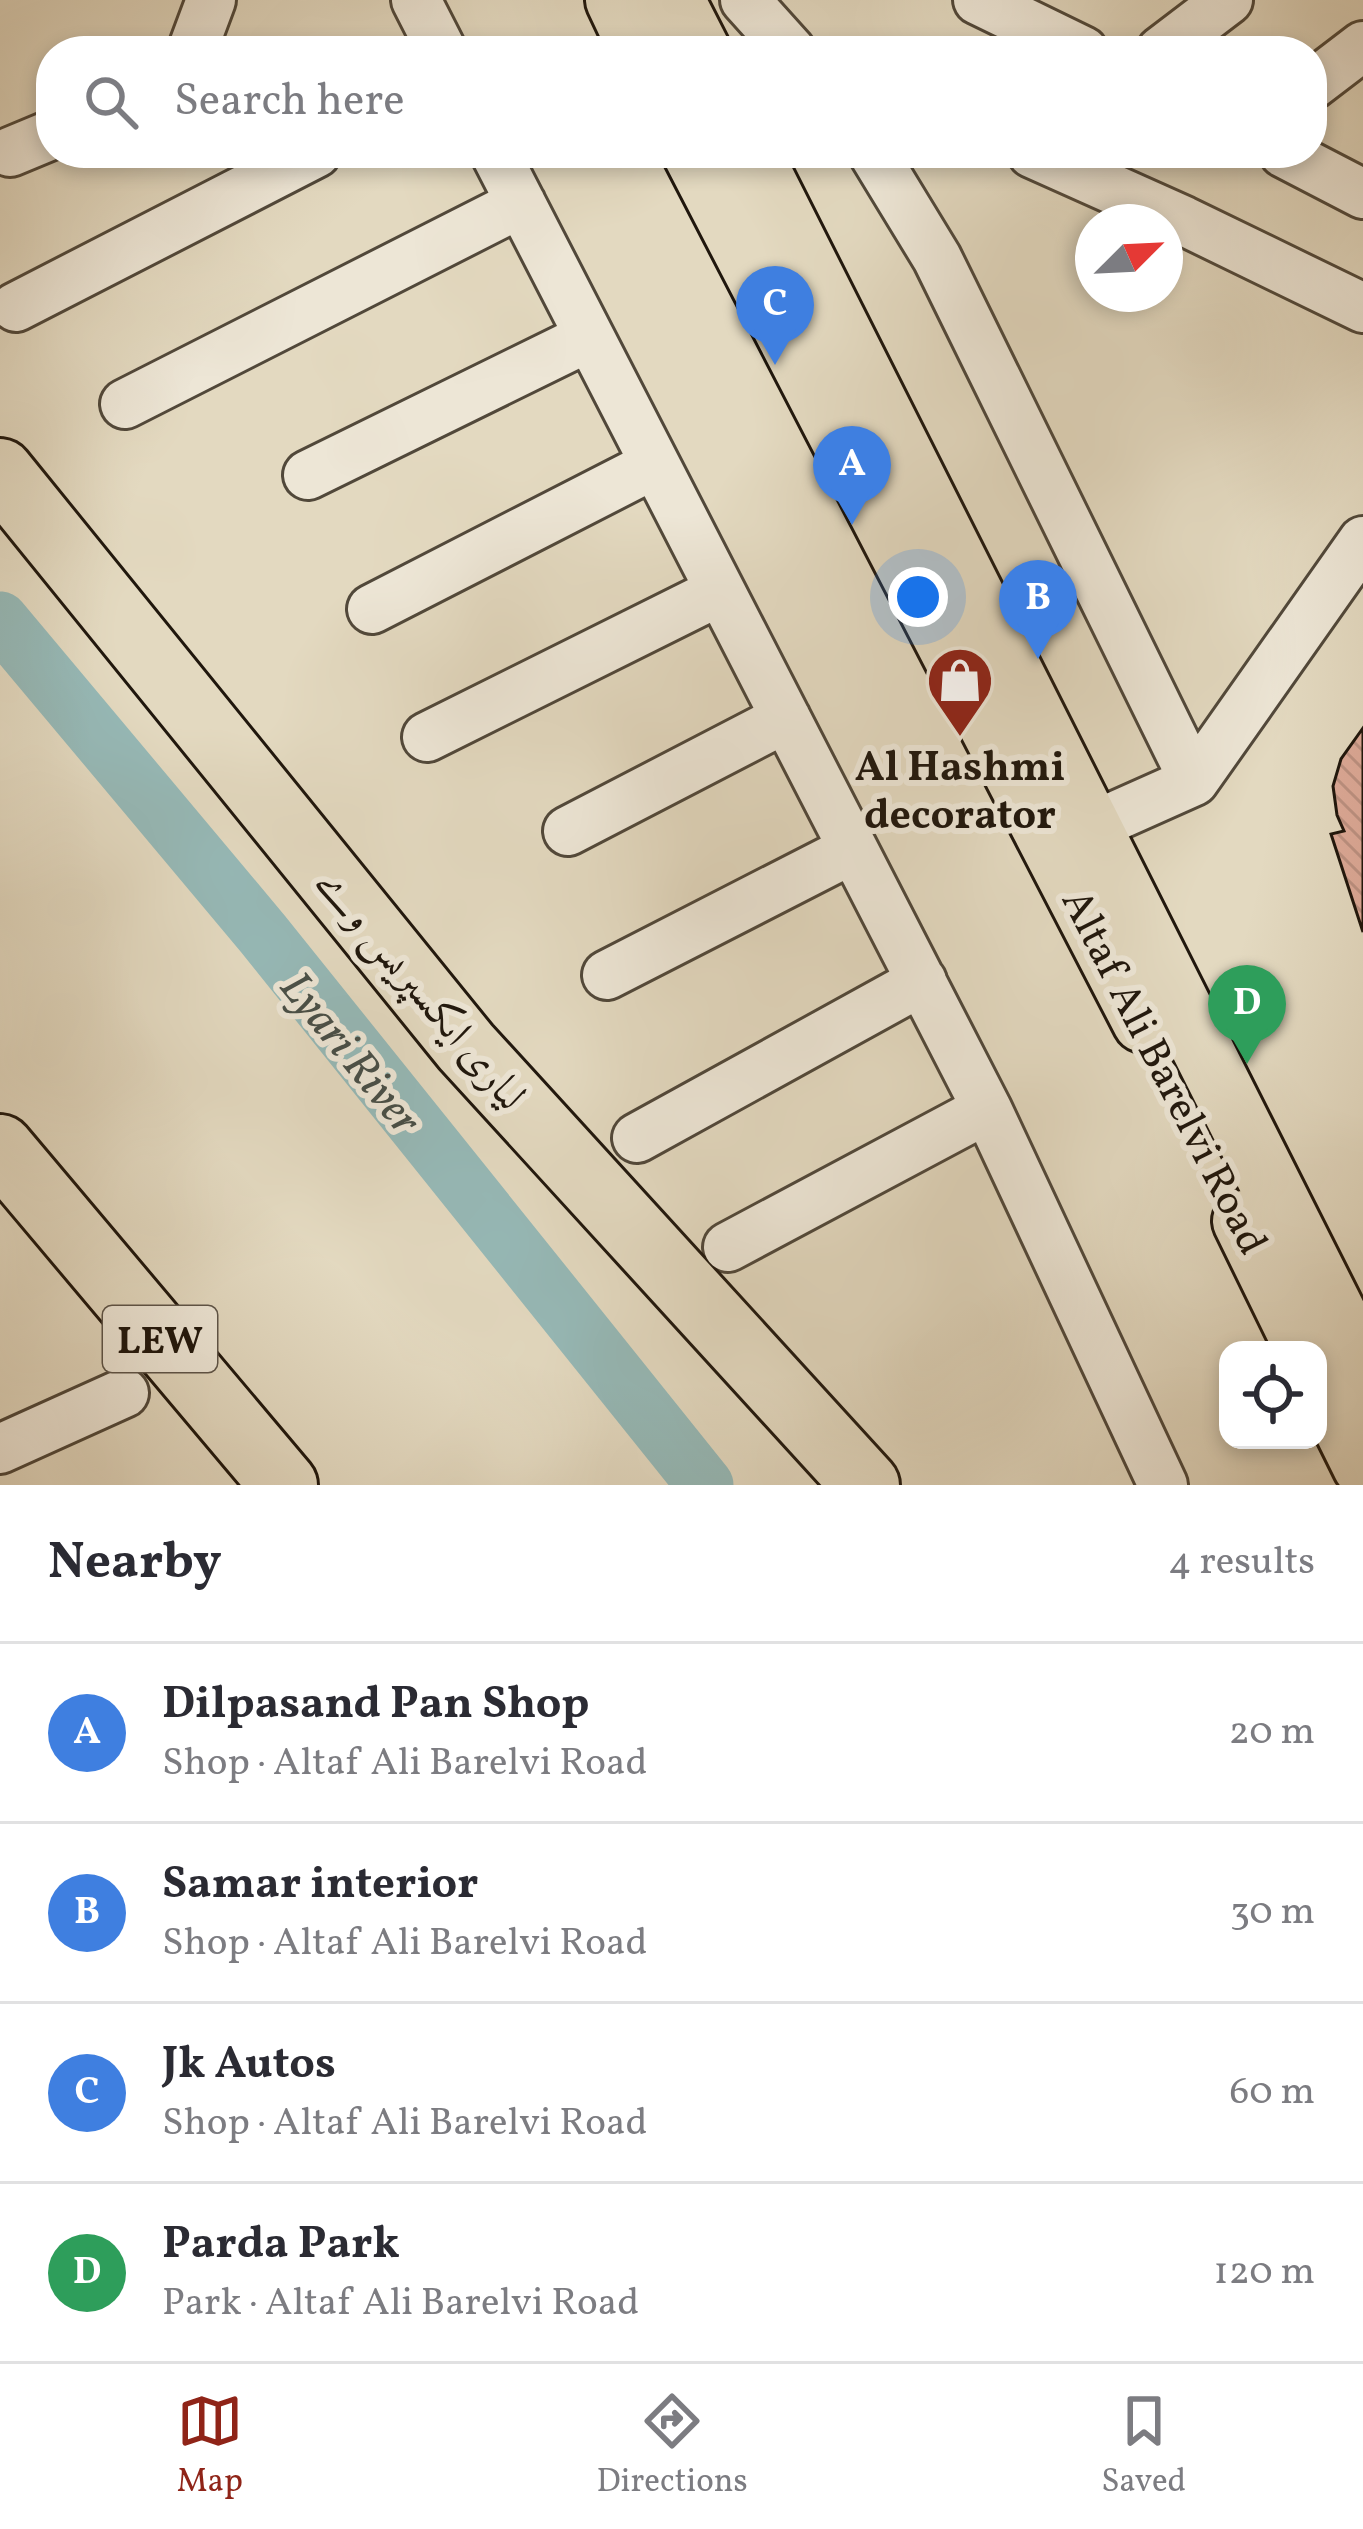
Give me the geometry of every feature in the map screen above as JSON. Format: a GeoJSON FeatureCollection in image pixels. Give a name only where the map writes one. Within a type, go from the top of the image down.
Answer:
{"type":"FeatureCollection","features":[{"type":"Feature","properties":{"kind":"highway","name":"لیاری ایکسپریس وے"},"geometry":{"type":"LineString","coordinates":[[0,472],[466,1047],[866,1485]]}},
{"type":"Feature","properties":{"kind":"highway","name":"LEW"},"geometry":{"type":"LineString","coordinates":[[0,1148],[284,1485]]}},
{"type":"Feature","properties":{"kind":"main road"},"geometry":{"type":"LineString","coordinates":[[616,0],[633,36]]}},
{"type":"Feature","properties":{"kind":"main road"},"geometry":{"type":"LineString","coordinates":[[674,0],[692,36]]}},
{"type":"Feature","properties":{"kind":"main road","name":"Altaf Ali Barelvi Road"},"geometry":{"type":"LineString","coordinates":[[701,168],[1188,1108],[1302,1341]]}},
{"type":"Feature","properties":{"kind":"main road","name":"Altaf Ali Barelvi Road"},"geometry":{"type":"LineString","coordinates":[[759,168],[1363,1368]]}},
{"type":"Feature","properties":{"kind":"main road"},"geometry":{"type":"LineString","coordinates":[[1327,1393],[1363,1466]]}},
{"type":"Feature","properties":{"kind":"street"},"geometry":{"type":"LineString","coordinates":[[198,36],[212,0]]}},
{"type":"Feature","properties":{"kind":"street"},"geometry":{"type":"LineString","coordinates":[[416,0],[434,36]]}},
{"type":"Feature","properties":{"kind":"street"},"geometry":{"type":"LineString","coordinates":[[746,0],[780,36]]}},
{"type":"Feature","properties":{"kind":"street"},"geometry":{"type":"LineString","coordinates":[[1181,36],[1228,0]]}},
{"type":"Feature","properties":{"kind":"street"},"geometry":{"type":"LineString","coordinates":[[995,3],[1056,36]]}},
{"type":"Feature","properties":{"kind":"street"},"geometry":{"type":"LineString","coordinates":[[1327,74],[1363,46]]}},
{"type":"Feature","properties":{"kind":"street"},"geometry":{"type":"LineString","coordinates":[[16,307],[287,168]]}},
{"type":"Feature","properties":{"kind":"street"},"geometry":{"type":"LineString","coordinates":[[503,168],[987,1109],[1163,1485]]}},
{"type":"Feature","properties":{"kind":"street"},"geometry":{"type":"LineString","coordinates":[[882,168],[937,258],[1195,781]]}},
{"type":"Feature","properties":{"kind":"street"},"geometry":{"type":"LineString","coordinates":[[1066,168],[1363,308]]}},
{"type":"Feature","properties":{"kind":"street"},"geometry":{"type":"LineString","coordinates":[[1313,168],[1363,194]]}},
{"type":"Feature","properties":{"kind":"street"},"geometry":{"type":"LineString","coordinates":[[125,404],[521,203]]}},
{"type":"Feature","properties":{"kind":"street"},"geometry":{"type":"LineString","coordinates":[[308,475],[589,337]]}},
{"type":"Feature","properties":{"kind":"street"},"geometry":{"type":"LineString","coordinates":[[373,609],[656,464]]}},
{"type":"Feature","properties":{"kind":"street"},"geometry":{"type":"LineString","coordinates":[[1091,827],[1195,781],[1363,541]]}},
{"type":"Feature","properties":{"kind":"street"},"geometry":{"type":"LineString","coordinates":[[427,737],[720,591]]}},
{"type":"Feature","properties":{"kind":"street"},"geometry":{"type":"LineString","coordinates":[[568,831],[786,718]]}},
{"type":"Feature","properties":{"kind":"street"},"geometry":{"type":"LineString","coordinates":[[607,975],[853,848]]}},
{"type":"Feature","properties":{"kind":"street"},"geometry":{"type":"LineString","coordinates":[[637,1138],[922,981]]}},
{"type":"Feature","properties":{"kind":"street"},"geometry":{"type":"LineString","coordinates":[[728,1247],[987,1109]]}},
{"type":"Feature","properties":{"kind":"street"},"geometry":{"type":"LineString","coordinates":[[0,1449],[124,1393]]}},
{"type":"Feature","properties":{"kind":"building"},"geometry":{"type":"Polygon","coordinates":[[[1363,728],[1363,932],[1331,834],[1344,831],[1333,786],[1341,759],[1363,728]]]}},
{"type":"Feature","properties":{"kind":"waterway","name":"Lyari River"},"geometry":{"type":"LineString","coordinates":[[0,620],[263,934],[705,1485]]}},
{"type":"Feature","properties":{"kind":"place","name":"Jk Autos"},"geometry":{"type":"Point","coordinates":[775,365]}},
{"type":"Feature","properties":{"kind":"place","name":"Dilpasand Pan Shop"},"geometry":{"type":"Point","coordinates":[852,525]}},
{"type":"Feature","properties":{"kind":"place","name":"Samar interior"},"geometry":{"type":"Point","coordinates":[1038,659]}},
{"type":"Feature","properties":{"kind":"place","name":"Al Hashmi decorator"},"geometry":{"type":"Point","coordinates":[960,739]}},
{"type":"Feature","properties":{"kind":"place","name":"Parda Park"},"geometry":{"type":"Point","coordinates":[1247,1064]}}]}
